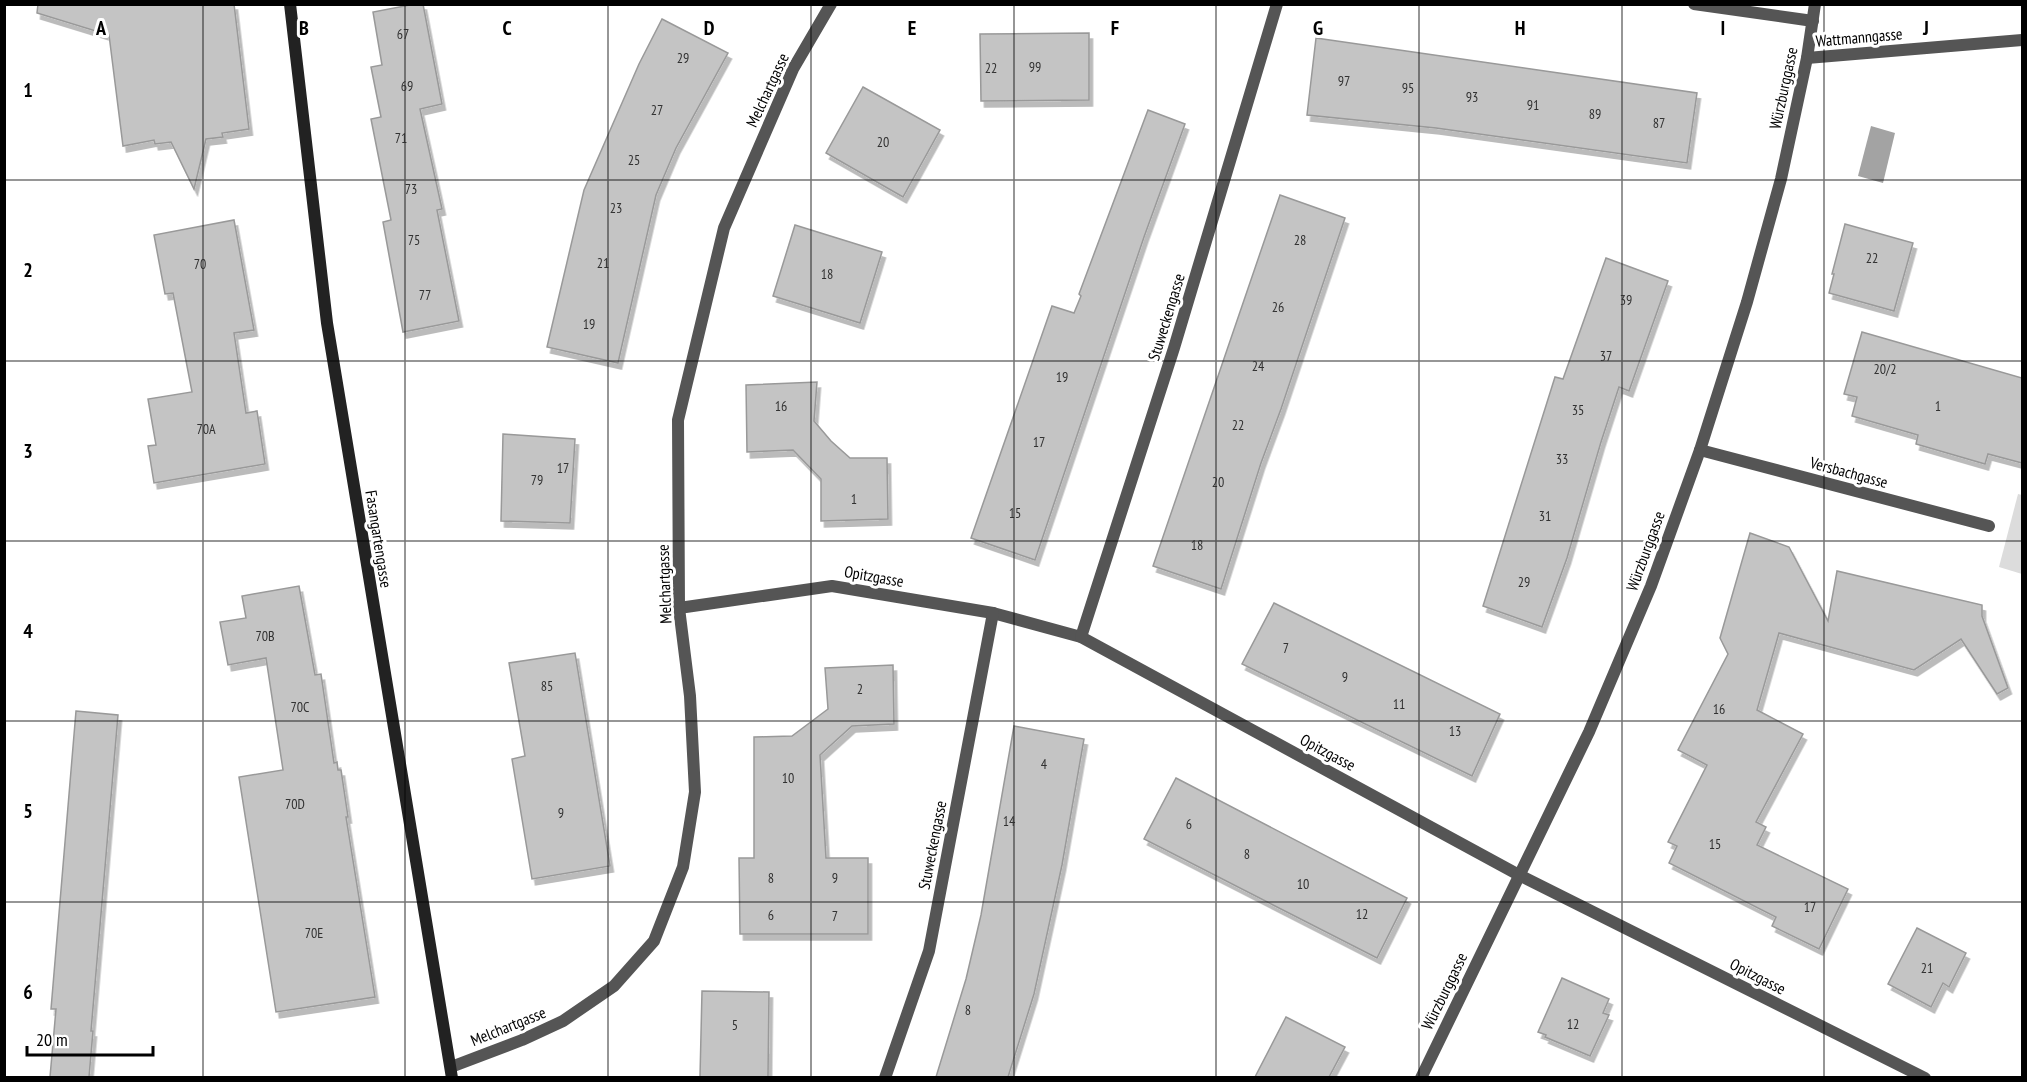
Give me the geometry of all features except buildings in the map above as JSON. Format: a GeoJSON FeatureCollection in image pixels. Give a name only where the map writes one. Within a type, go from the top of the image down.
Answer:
{"type":"FeatureCollection","features":[{"type":"Feature","properties":{"kind":"main road","name":"Fasangartengasse"},"geometry":{"type":"LineString","coordinates":[[290,4],[327,323],[451,1072]]}},
{"type":"Feature","properties":{"kind":"street","name":"Melchartgasse"},"geometry":{"type":"LineString","coordinates":[[451,1072],[563,1021],[614,986],[654,941],[683,867],[695,792],[690,696],[679,608],[678,420],[724,228],[794,69],[831,4]]}},
{"type":"Feature","properties":{"kind":"street","name":"Stuweckengasse"},"geometry":{"type":"LineString","coordinates":[[1081,637],[1174,348],[1277,4]]}},
{"type":"Feature","properties":{"kind":"street","name":"Wattmanngasse"},"geometry":{"type":"LineString","coordinates":[[1694,4],[1813,21]]}},
{"type":"Feature","properties":{"kind":"street","name":"Würzburggasse"},"geometry":{"type":"LineString","coordinates":[[1421,1077],[1588,732],[1646,596],[1700,450],[1747,302],[1781,178],[1807,58],[1815,4]]}},
{"type":"Feature","properties":{"kind":"street","name":"Wattmanngasse"},"geometry":{"type":"LineString","coordinates":[[1807,58],[2022,40]]}},
{"type":"Feature","properties":{"kind":"street","name":"Versbachgasse"},"geometry":{"type":"LineString","coordinates":[[1700,450],[1989,525]]}},
{"type":"Feature","properties":{"kind":"street","name":"Opitzgasse"},"geometry":{"type":"LineString","coordinates":[[679,608],[832,586],[993,613],[1081,637],[1519,875],[1925,1077]]}},
{"type":"Feature","properties":{"kind":"street","name":"Stuweckengasse"},"geometry":{"type":"LineString","coordinates":[[885,1077],[929,951],[993,613]]}},
{"type":"Feature","properties":{"kind":"shaded area"},"geometry":{"type":"Polygon","coordinates":[[[1871,126],[1895,133],[1883,183],[1858,176],[1871,126]]]}},
{"type":"Feature","properties":{"kind":"shaded area"},"geometry":{"type":"Polygon","coordinates":[[[2018,494],[2022,495],[2022,574],[1999,567],[2018,494]]]}}]}
